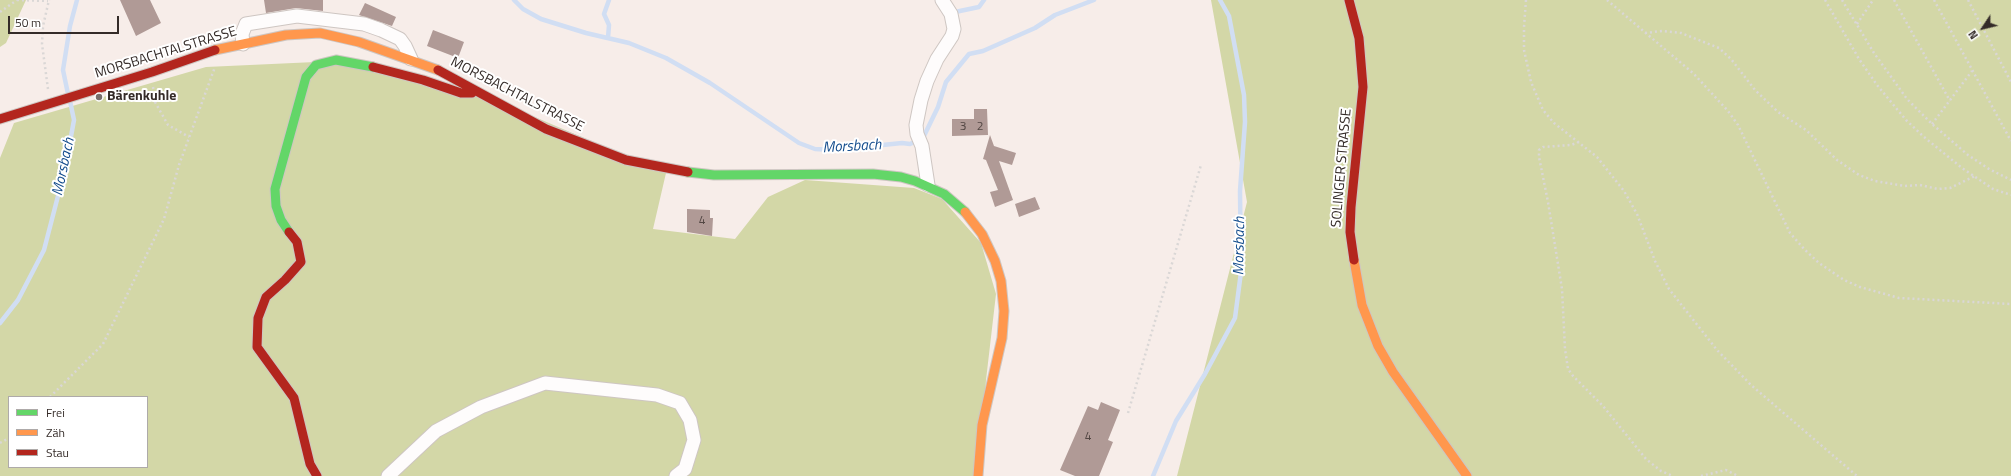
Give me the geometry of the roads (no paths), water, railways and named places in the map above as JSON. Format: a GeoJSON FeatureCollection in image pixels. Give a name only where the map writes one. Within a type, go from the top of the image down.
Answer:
{"type":"FeatureCollection","features":[{"type":"Feature","properties":{"kind":"main road","name":"SOLINGER STRASSE"},"geometry":{"type":"LineString","coordinates":[[1349,0],[1359,38],[1363,87],[1351,207],[1352,254],[1361,298],[1378,346],[1393,372],[1467,476]]}},
{"type":"Feature","properties":{"kind":"main road","name":"MORSBACHTALSTRASSE"},"geometry":{"type":"LineString","coordinates":[[0,119],[98,89],[222,48],[298,34],[320,33],[360,42],[411,59],[445,73],[559,134],[626,160],[657,167],[714,175],[873,174],[901,177],[928,185],[955,202],[974,222],[989,247],[1001,281],[1004,310],[1002,338],[982,425],[978,476]]}},
{"type":"Feature","properties":{"kind":"main road"},"geometry":{"type":"LineString","coordinates":[[317,476],[310,464],[294,398],[258,347],[258,318],[266,297],[285,280],[301,262],[297,242],[282,220],[276,206],[275,189],[306,77],[316,65],[336,60],[369,66],[423,80],[461,93],[483,94]]}},
{"type":"Feature","properties":{"kind":"street"},"geometry":{"type":"LineString","coordinates":[[928,185],[919,140],[917,115],[927,82],[937,59],[952,36],[954,29],[951,14],[942,0]]}},
{"type":"Feature","properties":{"kind":"street"},"geometry":{"type":"LineString","coordinates":[[243,44],[242,34],[246,24],[297,16],[364,24],[381,30],[400,39],[411,59]]}},
{"type":"Feature","properties":{"kind":"street"},"geometry":{"type":"LineString","coordinates":[[388,476],[436,431],[481,407],[546,383],[657,395],[680,403],[690,420],[694,440],[685,469],[676,476]]}},
{"type":"Feature","properties":{"kind":"waterway","name":"Morsbach"},"geometry":{"type":"LineString","coordinates":[[68,94],[63,70],[70,26],[77,0]]}},
{"type":"Feature","properties":{"kind":"waterway","name":"Morsbach"},"geometry":{"type":"LineString","coordinates":[[514,0],[523,9],[541,19],[586,33],[629,43],[666,58],[710,83],[799,143],[815,149],[834,150],[902,143],[910,144],[923,138],[938,107],[946,82],[969,54],[983,51],[1035,28],[1055,15],[1094,0]]}},
{"type":"Feature","properties":{"kind":"waterway"},"geometry":{"type":"LineString","coordinates":[[608,38],[609,25],[604,14],[609,0]]}},
{"type":"Feature","properties":{"kind":"waterway"},"geometry":{"type":"LineString","coordinates":[[953,8],[955,12],[979,7],[984,0]]}},
{"type":"Feature","properties":{"kind":"waterway","name":"Morsbach"},"geometry":{"type":"LineString","coordinates":[[1153,476],[1176,421],[1205,374],[1235,318],[1241,272],[1240,191],[1245,122],[1244,95],[1229,16],[1220,0]]}},
{"type":"Feature","properties":{"kind":"waterway","name":"Morsbach"},"geometry":{"type":"LineString","coordinates":[[0,323],[18,300],[44,250],[65,169],[74,120],[70,101]]}},
{"type":"Feature","properties":{"kind":"place","name":"Bärenkuhle"},"geometry":{"type":"Point","coordinates":[99,97]}}]}
